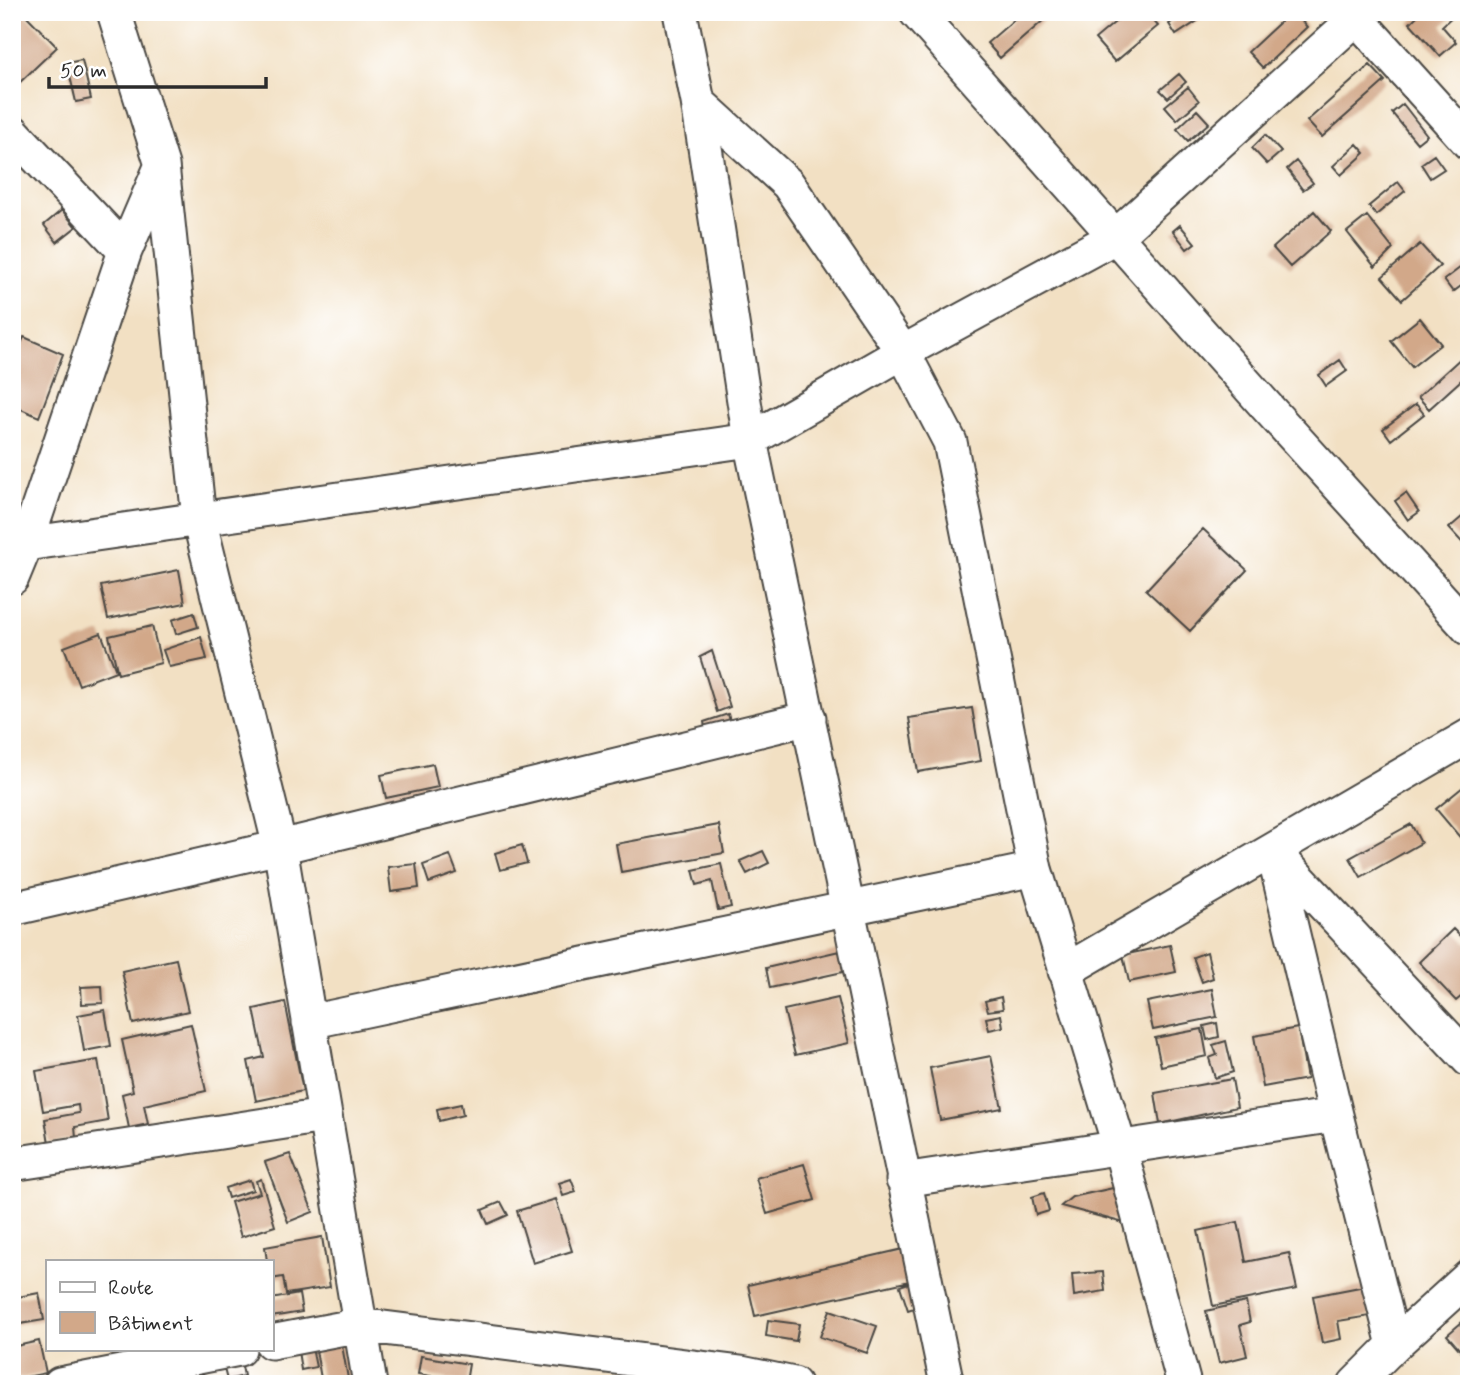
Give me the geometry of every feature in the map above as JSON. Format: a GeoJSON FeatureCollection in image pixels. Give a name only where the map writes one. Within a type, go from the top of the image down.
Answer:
{"type":"FeatureCollection","features":[{"type":"Feature","properties":{"kind":"street"},"geometry":{"type":"LineString","coordinates":[[114,12],[162,165],[199,519],[280,847],[369,1384]]}},
{"type":"Feature","properties":{"kind":"street"},"geometry":{"type":"LineString","coordinates":[[680,12],[698,102],[750,440],[947,1384]]}},
{"type":"Feature","properties":{"kind":"street"},"geometry":{"type":"LineString","coordinates":[[916,12],[1275,416],[1469,629]]}},
{"type":"Feature","properties":{"kind":"street"},"geometry":{"type":"LineString","coordinates":[[19,537],[199,519],[750,440],[903,352],[1115,237],[1357,14],[1469,142]]}},
{"type":"Feature","properties":{"kind":"street"},"geometry":{"type":"LineString","coordinates":[[698,102],[788,184],[903,352],[950,442],[1035,869],[1120,1148],[1184,1384]]}},
{"type":"Feature","properties":{"kind":"street"},"geometry":{"type":"LineString","coordinates":[[12,131],[125,251]]}},
{"type":"Feature","properties":{"kind":"street"},"geometry":{"type":"LineString","coordinates":[[12,578],[19,537],[125,251],[162,165]]}},
{"type":"Feature","properties":{"kind":"street"},"geometry":{"type":"LineString","coordinates":[[12,909],[280,847],[809,718]]}},
{"type":"Feature","properties":{"kind":"street"},"geometry":{"type":"LineString","coordinates":[[1065,971],[1469,736]]}},
{"type":"Feature","properties":{"kind":"street"},"geometry":{"type":"LineString","coordinates":[[1273,851],[1469,1060]]}},
{"type":"Feature","properties":{"kind":"street"},"geometry":{"type":"LineString","coordinates":[[1273,851],[1394,1345]]}},
{"type":"Feature","properties":{"kind":"street"},"geometry":{"type":"LineString","coordinates":[[309,1022],[1035,869]]}},
{"type":"Feature","properties":{"kind":"street"},"geometry":{"type":"LineString","coordinates":[[903,1180],[1336,1115]]}},
{"type":"Feature","properties":{"kind":"street"},"geometry":{"type":"LineString","coordinates":[[12,1164],[324,1116]]}},
{"type":"Feature","properties":{"kind":"street"},"geometry":{"type":"LineString","coordinates":[[1355,1384],[1469,1277]]}},
{"type":"Feature","properties":{"kind":"street"},"geometry":{"type":"LineString","coordinates":[[273,1342],[360,1325],[741,1380],[794,1384]]}},
{"type":"Feature","properties":{"kind":"street"},"geometry":{"type":"LineString","coordinates":[[60,1384],[234,1350]]}},
{"type":"Feature","properties":{"kind":"building"},"geometry":{"type":"Polygon","coordinates":[[[18,12],[23,12],[57,47],[17,85],[12,80],[12,18],[18,12]]]}},
{"type":"Feature","properties":{"kind":"building"},"geometry":{"type":"Polygon","coordinates":[[[1023,12],[1053,12],[1000,58],[987,43],[1023,12]]]}},
{"type":"Feature","properties":{"kind":"building"},"geometry":{"type":"Polygon","coordinates":[[[1127,12],[1146,12],[1158,26],[1115,62],[1095,39],[1127,12]]]}},
{"type":"Feature","properties":{"kind":"building"},"geometry":{"type":"Polygon","coordinates":[[[1186,12],[1197,12],[1202,18],[1176,35],[1169,24],[1186,12]]]}},
{"type":"Feature","properties":{"kind":"building"},"geometry":{"type":"Polygon","coordinates":[[[1291,12],[1307,27],[1263,68],[1248,52],[1291,12]]]}},
{"type":"Feature","properties":{"kind":"building"},"geometry":{"type":"Polygon","coordinates":[[[1421,12],[1457,12],[1442,26],[1456,42],[1440,56],[1410,23],[1421,12]]]}},
{"type":"Feature","properties":{"kind":"building"},"geometry":{"type":"Polygon","coordinates":[[[82,60],[91,99],[76,102],[67,63],[82,60]]]}},
{"type":"Feature","properties":{"kind":"building"},"geometry":{"type":"Polygon","coordinates":[[[1370,65],[1385,81],[1322,137],[1307,121],[1370,65]]]}},
{"type":"Feature","properties":{"kind":"building"},"geometry":{"type":"Polygon","coordinates":[[[1179,74],[1186,82],[1168,98],[1160,90],[1179,74]]]}},
{"type":"Feature","properties":{"kind":"building"},"geometry":{"type":"Polygon","coordinates":[[[1188,87],[1199,101],[1177,120],[1165,106],[1188,87]]]}},
{"type":"Feature","properties":{"kind":"building"},"geometry":{"type":"Polygon","coordinates":[[[1403,104],[1427,135],[1417,143],[1392,113],[1403,104]]]}},
{"type":"Feature","properties":{"kind":"building"},"geometry":{"type":"Polygon","coordinates":[[[1197,110],[1209,123],[1188,141],[1177,129],[1197,110]]]}},
{"type":"Feature","properties":{"kind":"building"},"geometry":{"type":"Polygon","coordinates":[[[1265,135],[1281,152],[1267,164],[1252,148],[1265,135]]]}},
{"type":"Feature","properties":{"kind":"building"},"geometry":{"type":"Polygon","coordinates":[[[1357,144],[1365,153],[1341,175],[1333,166],[1357,144]]]}},
{"type":"Feature","properties":{"kind":"building"},"geometry":{"type":"Polygon","coordinates":[[[1434,155],[1444,169],[1430,178],[1421,164],[1434,155]]]}},
{"type":"Feature","properties":{"kind":"building"},"geometry":{"type":"Polygon","coordinates":[[[1296,161],[1313,183],[1303,190],[1287,169],[1296,161]]]}},
{"type":"Feature","properties":{"kind":"building"},"geometry":{"type":"Polygon","coordinates":[[[1398,182],[1405,191],[1376,215],[1369,206],[1398,182]]]}},
{"type":"Feature","properties":{"kind":"building"},"geometry":{"type":"Polygon","coordinates":[[[62,210],[76,227],[57,242],[44,225],[62,210]]]}},
{"type":"Feature","properties":{"kind":"building"},"geometry":{"type":"Polygon","coordinates":[[[1314,211],[1331,231],[1290,267],[1273,248],[1314,211]]]}},
{"type":"Feature","properties":{"kind":"building"},"geometry":{"type":"Polygon","coordinates":[[[1367,216],[1393,249],[1375,267],[1347,232],[1367,216]]]}},
{"type":"Feature","properties":{"kind":"building"},"geometry":{"type":"Polygon","coordinates":[[[1180,225],[1195,243],[1187,249],[1173,231],[1180,225]]]}},
{"type":"Feature","properties":{"kind":"building"},"geometry":{"type":"Polygon","coordinates":[[[1420,244],[1440,266],[1402,300],[1382,277],[1420,244]]]}},
{"type":"Feature","properties":{"kind":"building"},"geometry":{"type":"Polygon","coordinates":[[[1469,261],[1469,280],[1453,292],[1444,280],[1469,261]]]}},
{"type":"Feature","properties":{"kind":"building"},"geometry":{"type":"Polygon","coordinates":[[[1420,318],[1441,344],[1412,367],[1391,341],[1420,318]]]}},
{"type":"Feature","properties":{"kind":"building"},"geometry":{"type":"Polygon","coordinates":[[[24,337],[63,354],[39,417],[12,405],[12,363],[24,337]]]}},
{"type":"Feature","properties":{"kind":"building"},"geometry":{"type":"Polygon","coordinates":[[[1462,357],[1469,364],[1469,373],[1429,409],[1418,397],[1462,357]]]}},
{"type":"Feature","properties":{"kind":"building"},"geometry":{"type":"Polygon","coordinates":[[[1340,360],[1347,371],[1326,386],[1319,375],[1340,360]]]}},
{"type":"Feature","properties":{"kind":"building"},"geometry":{"type":"Polygon","coordinates":[[[1416,404],[1424,414],[1391,440],[1383,429],[1416,404]]]}},
{"type":"Feature","properties":{"kind":"building"},"geometry":{"type":"Polygon","coordinates":[[[1406,493],[1419,512],[1408,520],[1395,501],[1406,493]]]}},
{"type":"Feature","properties":{"kind":"building"},"geometry":{"type":"Polygon","coordinates":[[[1469,511],[1469,550],[1449,528],[1469,511]]]}},
{"type":"Feature","properties":{"kind":"building"},"geometry":{"type":"Polygon","coordinates":[[[1203,529],[1247,570],[1190,631],[1146,590],[1203,529]]]}},
{"type":"Feature","properties":{"kind":"building"},"geometry":{"type":"Polygon","coordinates":[[[179,570],[185,603],[108,619],[101,586],[179,570]]]}},
{"type":"Feature","properties":{"kind":"building"},"geometry":{"type":"Polygon","coordinates":[[[194,613],[198,627],[176,634],[172,620],[194,613]]]}},
{"type":"Feature","properties":{"kind":"building"},"geometry":{"type":"Polygon","coordinates":[[[152,626],[161,663],[118,674],[109,636],[152,626]]]}},
{"type":"Feature","properties":{"kind":"building"},"geometry":{"type":"Polygon","coordinates":[[[101,633],[116,671],[79,685],[64,647],[101,633]]]}},
{"type":"Feature","properties":{"kind":"building"},"geometry":{"type":"Polygon","coordinates":[[[201,637],[207,659],[169,667],[163,650],[201,637]]]}},
{"type":"Feature","properties":{"kind":"building"},"geometry":{"type":"Polygon","coordinates":[[[712,651],[730,707],[717,712],[700,657],[712,651]]]}},
{"type":"Feature","properties":{"kind":"building"},"geometry":{"type":"Polygon","coordinates":[[[972,708],[981,761],[918,772],[909,718],[972,708]]]}},
{"type":"Feature","properties":{"kind":"building"},"geometry":{"type":"Polygon","coordinates":[[[728,714],[733,731],[705,727],[704,722],[728,714]]]}},
{"type":"Feature","properties":{"kind":"building"},"geometry":{"type":"Polygon","coordinates":[[[433,764],[438,787],[386,798],[381,775],[433,764]]]}},
{"type":"Feature","properties":{"kind":"building"},"geometry":{"type":"Polygon","coordinates":[[[1469,782],[1469,848],[1436,809],[1469,782]]]}},
{"type":"Feature","properties":{"kind":"building"},"geometry":{"type":"Polygon","coordinates":[[[1411,824],[1421,843],[1361,877],[1350,858],[1411,824]]]}},
{"type":"Feature","properties":{"kind":"building"},"geometry":{"type":"Polygon","coordinates":[[[719,825],[724,853],[621,872],[616,844],[719,825]]]}},
{"type":"Feature","properties":{"kind":"building"},"geometry":{"type":"Polygon","coordinates":[[[522,845],[527,863],[500,870],[495,853],[522,845]]]}},
{"type":"Feature","properties":{"kind":"building"},"geometry":{"type":"Polygon","coordinates":[[[763,851],[769,863],[747,874],[740,861],[763,851]]]}},
{"type":"Feature","properties":{"kind":"building"},"geometry":{"type":"Polygon","coordinates":[[[450,855],[457,873],[429,883],[423,865],[450,855]]]}},
{"type":"Feature","properties":{"kind":"building"},"geometry":{"type":"Polygon","coordinates":[[[416,864],[419,888],[391,892],[388,867],[416,864]]]}},
{"type":"Feature","properties":{"kind":"building"},"geometry":{"type":"Polygon","coordinates":[[[721,864],[731,907],[718,910],[712,881],[697,885],[693,870],[721,864]]]}},
{"type":"Feature","properties":{"kind":"building"},"geometry":{"type":"Polygon","coordinates":[[[1453,929],[1469,945],[1469,990],[1456,1001],[1419,962],[1453,929]]]}},
{"type":"Feature","properties":{"kind":"building"},"geometry":{"type":"Polygon","coordinates":[[[1170,945],[1176,972],[1129,982],[1123,955],[1170,945]]]}},
{"type":"Feature","properties":{"kind":"building"},"geometry":{"type":"Polygon","coordinates":[[[848,949],[852,970],[770,988],[766,968],[848,949]]]}},
{"type":"Feature","properties":{"kind":"building"},"geometry":{"type":"Polygon","coordinates":[[[1207,952],[1213,978],[1202,982],[1193,957],[1207,952]]]}},
{"type":"Feature","properties":{"kind":"building"},"geometry":{"type":"Polygon","coordinates":[[[176,959],[188,1011],[133,1024],[122,971],[176,959]]]}},
{"type":"Feature","properties":{"kind":"building"},"geometry":{"type":"Polygon","coordinates":[[[102,986],[103,1003],[82,1004],[81,987],[102,986]]]}},
{"type":"Feature","properties":{"kind":"building"},"geometry":{"type":"Polygon","coordinates":[[[1212,989],[1217,1017],[1153,1030],[1147,1002],[1212,989]]]}},
{"type":"Feature","properties":{"kind":"building"},"geometry":{"type":"Polygon","coordinates":[[[1001,997],[1003,1009],[988,1011],[985,1001],[1001,997]]]}},
{"type":"Feature","properties":{"kind":"building"},"geometry":{"type":"Polygon","coordinates":[[[838,998],[849,1043],[795,1055],[784,1010],[838,998]]]}},
{"type":"Feature","properties":{"kind":"building"},"geometry":{"type":"Polygon","coordinates":[[[285,1002],[303,1091],[256,1101],[248,1061],[264,1057],[254,1009],[285,1002]]]}},
{"type":"Feature","properties":{"kind":"building"},"geometry":{"type":"Polygon","coordinates":[[[105,1010],[111,1046],[84,1051],[78,1015],[105,1010]]]}},
{"type":"Feature","properties":{"kind":"building"},"geometry":{"type":"Polygon","coordinates":[[[1001,1015],[1003,1027],[989,1030],[986,1018],[1001,1015]]]}},
{"type":"Feature","properties":{"kind":"building"},"geometry":{"type":"Polygon","coordinates":[[[1217,1023],[1219,1037],[1207,1040],[1204,1026],[1217,1023]]]}},
{"type":"Feature","properties":{"kind":"building"},"geometry":{"type":"Polygon","coordinates":[[[191,1024],[206,1091],[144,1105],[148,1124],[129,1128],[122,1094],[133,1091],[122,1040],[191,1024]]]}},
{"type":"Feature","properties":{"kind":"building"},"geometry":{"type":"Polygon","coordinates":[[[1298,1028],[1307,1079],[1263,1087],[1254,1036],[1298,1028]]]}},
{"type":"Feature","properties":{"kind":"building"},"geometry":{"type":"Polygon","coordinates":[[[1202,1029],[1207,1056],[1161,1066],[1155,1038],[1202,1029]]]}},
{"type":"Feature","properties":{"kind":"building"},"geometry":{"type":"Polygon","coordinates":[[[1226,1041],[1233,1072],[1215,1078],[1209,1058],[1217,1055],[1213,1045],[1226,1041]]]}},
{"type":"Feature","properties":{"kind":"building"},"geometry":{"type":"Polygon","coordinates":[[[991,1056],[1002,1108],[940,1120],[930,1068],[991,1056]]]}},
{"type":"Feature","properties":{"kind":"building"},"geometry":{"type":"Polygon","coordinates":[[[98,1060],[108,1121],[75,1127],[76,1138],[49,1143],[45,1119],[79,1113],[78,1105],[43,1111],[36,1071],[98,1060]]]}},
{"type":"Feature","properties":{"kind":"building"},"geometry":{"type":"Polygon","coordinates":[[[1232,1079],[1237,1107],[1160,1124],[1155,1093],[1232,1079]]]}},
{"type":"Feature","properties":{"kind":"building"},"geometry":{"type":"Polygon","coordinates":[[[461,1104],[463,1115],[439,1121],[437,1109],[461,1104]]]}},
{"type":"Feature","properties":{"kind":"building"},"geometry":{"type":"Polygon","coordinates":[[[290,1154],[313,1212],[288,1222],[265,1162],[290,1154]]]}},
{"type":"Feature","properties":{"kind":"building"},"geometry":{"type":"Polygon","coordinates":[[[804,1164],[815,1200],[767,1214],[756,1178],[804,1164]]]}},
{"type":"Feature","properties":{"kind":"building"},"geometry":{"type":"Polygon","coordinates":[[[261,1179],[275,1226],[241,1237],[231,1202],[260,1193],[256,1181],[261,1179]]]}},
{"type":"Feature","properties":{"kind":"building"},"geometry":{"type":"Polygon","coordinates":[[[571,1179],[576,1192],[563,1196],[559,1183],[571,1179]]]}},
{"type":"Feature","properties":{"kind":"building"},"geometry":{"type":"Polygon","coordinates":[[[250,1180],[253,1190],[228,1198],[225,1188],[250,1180]]]}},
{"type":"Feature","properties":{"kind":"building"},"geometry":{"type":"Polygon","coordinates":[[[1127,1185],[1135,1226],[1061,1206],[1072,1197],[1127,1185]]]}},
{"type":"Feature","properties":{"kind":"building"},"geometry":{"type":"Polygon","coordinates":[[[1044,1193],[1049,1211],[1036,1215],[1032,1197],[1044,1193]]]}},
{"type":"Feature","properties":{"kind":"building"},"geometry":{"type":"Polygon","coordinates":[[[556,1199],[572,1251],[533,1263],[517,1211],[556,1199]]]}},
{"type":"Feature","properties":{"kind":"building"},"geometry":{"type":"Polygon","coordinates":[[[501,1202],[508,1215],[488,1224],[482,1210],[501,1202]]]}},
{"type":"Feature","properties":{"kind":"building"},"geometry":{"type":"Polygon","coordinates":[[[1238,1222],[1246,1262],[1289,1253],[1297,1289],[1213,1306],[1198,1231],[1238,1222]]]}},
{"type":"Feature","properties":{"kind":"building"},"geometry":{"type":"Polygon","coordinates":[[[322,1237],[330,1287],[286,1294],[283,1277],[273,1279],[273,1260],[267,1260],[265,1247],[322,1237]]]}},
{"type":"Feature","properties":{"kind":"building"},"geometry":{"type":"Polygon","coordinates":[[[912,1247],[919,1279],[755,1316],[748,1285],[912,1247]]]}},
{"type":"Feature","properties":{"kind":"building"},"geometry":{"type":"Polygon","coordinates":[[[1103,1272],[1105,1291],[1074,1296],[1072,1274],[1103,1272]]]}},
{"type":"Feature","properties":{"kind":"building"},"geometry":{"type":"Polygon","coordinates":[[[914,1281],[923,1305],[908,1310],[900,1286],[914,1281]]]}},
{"type":"Feature","properties":{"kind":"building"},"geometry":{"type":"Polygon","coordinates":[[[1365,1286],[1370,1316],[1338,1321],[1341,1339],[1322,1343],[1313,1296],[1365,1286]]]}},
{"type":"Feature","properties":{"kind":"building"},"geometry":{"type":"Polygon","coordinates":[[[39,1293],[44,1320],[14,1325],[12,1298],[39,1293]]]}},
{"type":"Feature","properties":{"kind":"building"},"geometry":{"type":"Polygon","coordinates":[[[299,1294],[302,1312],[273,1317],[273,1299],[299,1294]]]}},
{"type":"Feature","properties":{"kind":"building"},"geometry":{"type":"Polygon","coordinates":[[[1246,1302],[1250,1322],[1240,1325],[1247,1356],[1219,1363],[1206,1311],[1246,1302]]]}},
{"type":"Feature","properties":{"kind":"building"},"geometry":{"type":"Polygon","coordinates":[[[830,1310],[877,1326],[867,1353],[820,1337],[830,1310]]]}},
{"type":"Feature","properties":{"kind":"building"},"geometry":{"type":"Polygon","coordinates":[[[1469,1316],[1469,1354],[1466,1357],[1447,1335],[1469,1316]]]}},
{"type":"Feature","properties":{"kind":"building"},"geometry":{"type":"Polygon","coordinates":[[[768,1320],[799,1324],[796,1341],[766,1336],[768,1320]]]}},
{"type":"Feature","properties":{"kind":"building"},"geometry":{"type":"Polygon","coordinates":[[[341,1340],[349,1384],[322,1384],[315,1345],[341,1340]]]}},
{"type":"Feature","properties":{"kind":"building"},"geometry":{"type":"Polygon","coordinates":[[[39,1341],[46,1373],[12,1380],[12,1347],[39,1341]]]}},
{"type":"Feature","properties":{"kind":"building"},"geometry":{"type":"Polygon","coordinates":[[[312,1348],[316,1367],[301,1370],[298,1351],[312,1348]]]}},
{"type":"Feature","properties":{"kind":"building"},"geometry":{"type":"Polygon","coordinates":[[[421,1356],[469,1364],[466,1382],[418,1374],[421,1356]]]}},
{"type":"Feature","properties":{"kind":"building"},"geometry":{"type":"Polygon","coordinates":[[[241,1361],[244,1376],[227,1380],[223,1365],[241,1361]]]}}]}
